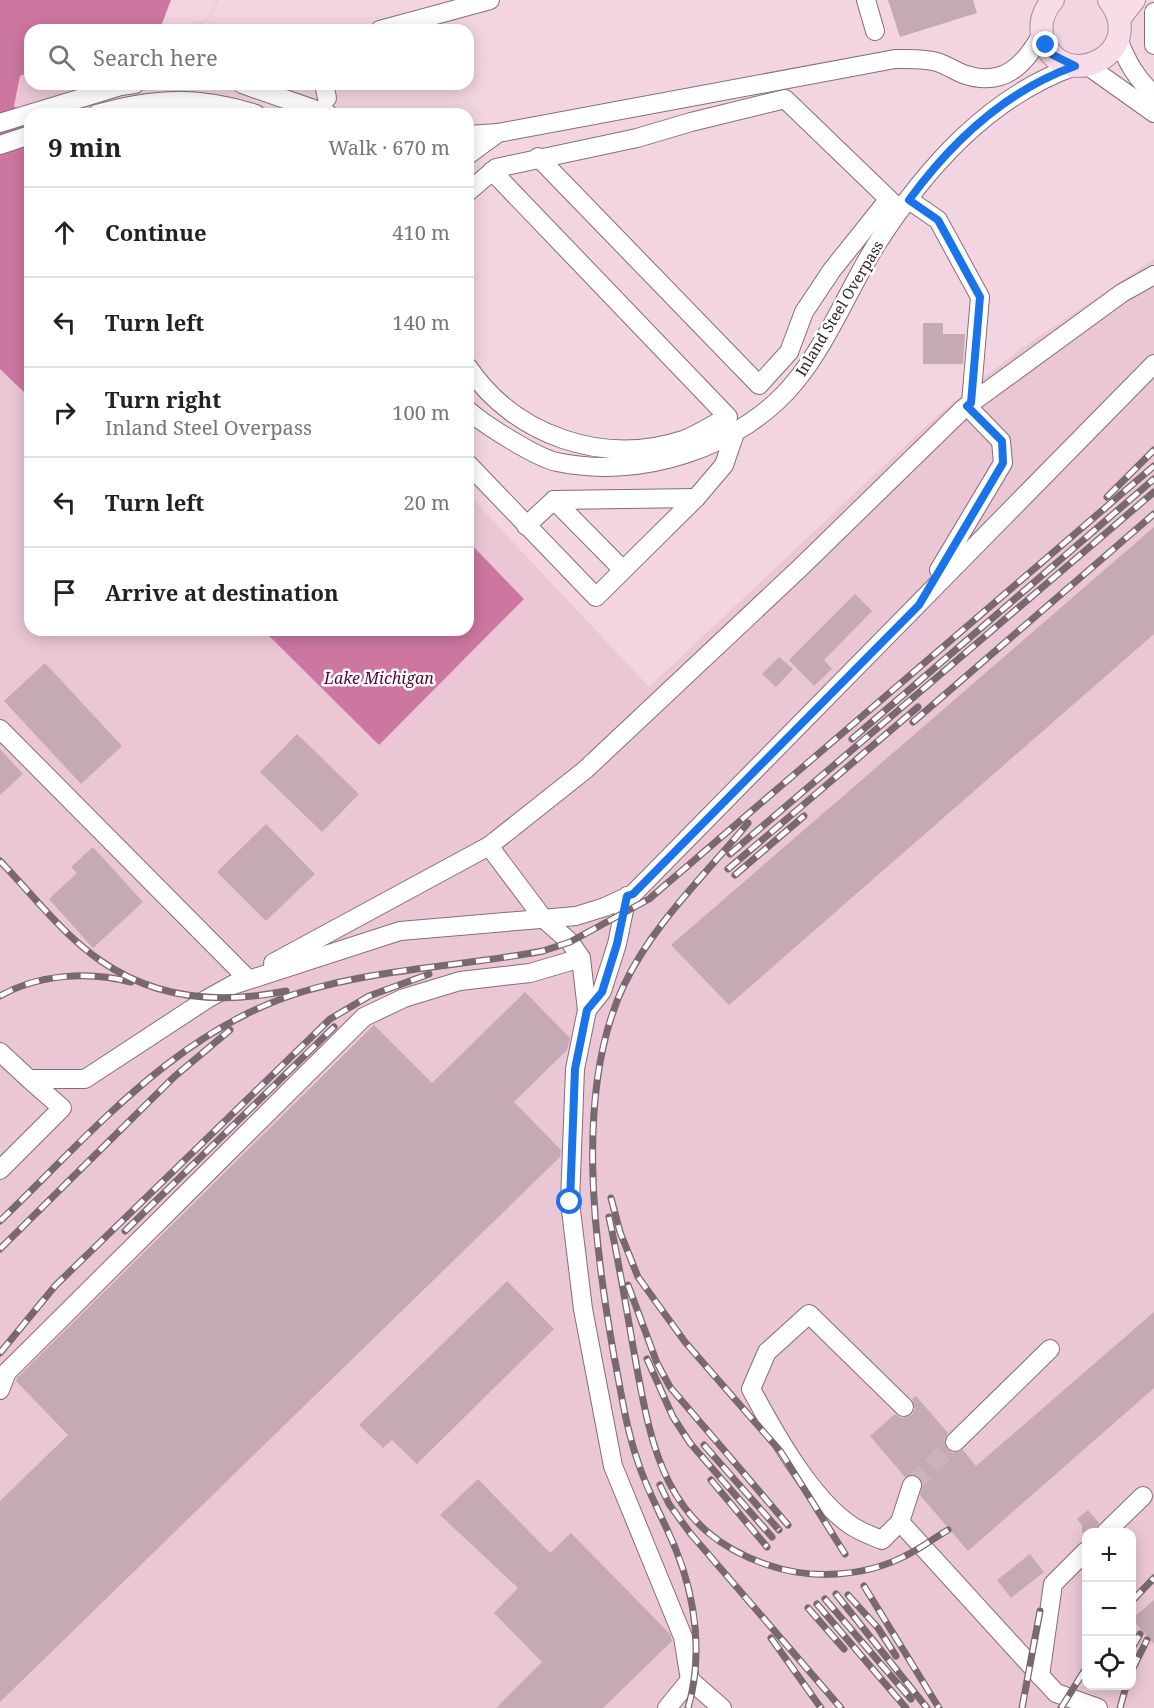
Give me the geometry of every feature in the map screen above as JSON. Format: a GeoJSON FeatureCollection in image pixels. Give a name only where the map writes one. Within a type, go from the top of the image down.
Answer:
{"type":"FeatureCollection","features":[{"type":"Feature","properties":{"kind":"main road"},"geometry":{"type":"LineString","coordinates":[[1044,13],[1053,55],[1082,66],[1107,56],[1115,19],[1134,0]]}},
{"type":"Feature","properties":{"kind":"street"},"geometry":{"type":"LineString","coordinates":[[402,24],[490,0]]}},
{"type":"Feature","properties":{"kind":"street"},"geometry":{"type":"LineString","coordinates":[[866,0],[874,31]]}},
{"type":"Feature","properties":{"kind":"street"},"geometry":{"type":"LineString","coordinates":[[1154,12],[1154,45]]}},
{"type":"Feature","properties":{"kind":"street"},"geometry":{"type":"LineString","coordinates":[[474,135],[498,133],[895,59],[935,61],[964,74],[981,78],[996,78],[1012,72],[1029,57],[1044,13]]}},
{"type":"Feature","properties":{"kind":"street"},"geometry":{"type":"LineString","coordinates":[[1115,19],[1129,65],[1140,82],[1154,95]]}},
{"type":"Feature","properties":{"kind":"street"},"geometry":{"type":"LineString","coordinates":[[1082,66],[1154,112]]}},
{"type":"Feature","properties":{"kind":"street","name":"Inland Steel Overpass"},"geometry":{"type":"LineString","coordinates":[[474,416],[483,424],[555,462],[616,468],[675,458],[714,443],[750,422],[795,382],[846,300],[900,203],[958,141],[999,106],[1048,76],[1082,66]]}},
{"type":"Feature","properties":{"kind":"street"},"geometry":{"type":"LineString","coordinates":[[49,108],[108,90]]}},
{"type":"Feature","properties":{"kind":"street"},"geometry":{"type":"LineString","coordinates":[[276,90],[326,99]]}},
{"type":"Feature","properties":{"kind":"street"},"geometry":{"type":"LineString","coordinates":[[728,91],[735,110]]}},
{"type":"Feature","properties":{"kind":"street"},"geometry":{"type":"LineString","coordinates":[[116,108],[129,104],[180,99],[223,104],[236,108]]}},
{"type":"Feature","properties":{"kind":"street"},"geometry":{"type":"LineString","coordinates":[[474,187],[496,168],[538,157],[637,138],[735,110],[785,99],[900,203],[938,220],[980,297],[969,404],[1002,441],[1003,463],[919,605]]}},
{"type":"Feature","properties":{"kind":"street"},"geometry":{"type":"LineString","coordinates":[[0,123],[24,116]]}},
{"type":"Feature","properties":{"kind":"street"},"geometry":{"type":"LineString","coordinates":[[474,151],[498,133]]}},
{"type":"Feature","properties":{"kind":"street"},"geometry":{"type":"LineString","coordinates":[[0,145],[24,137]]}},
{"type":"Feature","properties":{"kind":"street"},"geometry":{"type":"LineString","coordinates":[[538,157],[759,385],[789,352],[804,312],[832,270],[900,203]]}},
{"type":"Feature","properties":{"kind":"street"},"geometry":{"type":"LineString","coordinates":[[474,376],[510,411],[550,436],[585,446],[632,450],[676,442],[728,417],[492,171]]}},
{"type":"Feature","properties":{"kind":"street"},"geometry":{"type":"LineString","coordinates":[[29,1079],[85,1079],[239,981],[489,846],[585,770],[969,404],[1122,293],[1154,275]]}},
{"type":"Feature","properties":{"kind":"street"},"geometry":{"type":"LineString","coordinates":[[239,981],[400,931],[576,916],[605,907],[633,894],[1154,364]]}},
{"type":"Feature","properties":{"kind":"street"},"geometry":{"type":"LineString","coordinates":[[474,470],[596,597],[696,498],[724,465],[736,430]]}},
{"type":"Feature","properties":{"kind":"street"},"geometry":{"type":"LineString","coordinates":[[526,526],[554,500],[696,498]]}},
{"type":"Feature","properties":{"kind":"street"},"geometry":{"type":"LineString","coordinates":[[554,500],[623,570]]}},
{"type":"Feature","properties":{"kind":"street"},"geometry":{"type":"LineString","coordinates":[[0,729],[239,981]]}},
{"type":"Feature","properties":{"kind":"street"},"geometry":{"type":"LineString","coordinates":[[489,846],[543,918],[570,942],[581,958],[587,1010],[575,1069],[570,1202],[583,1309],[613,1466],[683,1637],[690,1680],[722,1708]]}},
{"type":"Feature","properties":{"kind":"street"},"geometry":{"type":"LineString","coordinates":[[587,1010],[602,992],[617,944],[627,896]]}},
{"type":"Feature","properties":{"kind":"street"},"geometry":{"type":"LineString","coordinates":[[0,1390],[8,1372],[364,1017],[404,998],[460,981],[530,973],[581,958]]}},
{"type":"Feature","properties":{"kind":"street"},"geometry":{"type":"LineString","coordinates":[[0,1052],[62,1108],[0,1170]]}},
{"type":"Feature","properties":{"kind":"street"},"geometry":{"type":"LineString","coordinates":[[904,1407],[809,1314],[767,1352],[751,1389],[772,1427],[815,1491],[852,1526],[882,1540],[900,1522],[912,1485]]}},
{"type":"Feature","properties":{"kind":"street"},"geometry":{"type":"LineString","coordinates":[[956,1442],[1050,1349]]}},
{"type":"Feature","properties":{"kind":"street"},"geometry":{"type":"LineString","coordinates":[[1111,1528],[1143,1496]]}},
{"type":"Feature","properties":{"kind":"street"},"geometry":{"type":"LineString","coordinates":[[900,1522],[1056,1693],[1098,1708]]}},
{"type":"Feature","properties":{"kind":"street"},"geometry":{"type":"LineString","coordinates":[[1040,1676],[1053,1584],[1082,1555]]}},
{"type":"Feature","properties":{"kind":"street"},"geometry":{"type":"LineString","coordinates":[[667,1708],[690,1680]]}},
{"type":"Feature","properties":{"kind":"shaded area"},"geometry":{"type":"Polygon","coordinates":[[[24,74],[24,90],[90,90],[106,108],[24,108],[24,115],[14,106],[20,76],[24,74]]]}},
{"type":"Feature","properties":{"kind":"shaded area"},"geometry":{"type":"Polygon","coordinates":[[[1154,259],[1154,1708],[0,1708],[0,369],[24,392],[24,636],[269,636],[379,745],[524,599],[474,547],[474,500],[649,687],[942,411],[1016,352],[1154,259]]]}},
{"type":"Feature","properties":{"kind":"water"},"geometry":{"type":"Polygon","coordinates":[[[0,0],[218,0],[207,20],[197,24],[24,24],[24,74],[20,76],[14,106],[24,115],[24,392],[0,369],[0,0]]]}},
{"type":"Feature","properties":{"kind":"water","name":"Lake Michigan"},"geometry":{"type":"Polygon","coordinates":[[[474,547],[524,599],[379,745],[269,636],[474,636],[474,547]]]}},
{"type":"Feature","properties":{"kind":"pier"},"geometry":{"type":"Polygon","coordinates":[[[171,0],[218,0],[207,20],[197,24],[162,24],[171,0]]]}},
{"type":"Feature","properties":{"kind":"building"},"geometry":{"type":"Polygon","coordinates":[[[888,0],[973,0],[977,13],[900,37],[888,0]]]}},
{"type":"Feature","properties":{"kind":"building"},"geometry":{"type":"Polygon","coordinates":[[[923,323],[943,323],[943,334],[965,334],[963,364],[923,364],[923,323]]]}},
{"type":"Feature","properties":{"kind":"building"},"geometry":{"type":"Polygon","coordinates":[[[1154,527],[1154,634],[729,1005],[671,945],[1154,527]]]}},
{"type":"Feature","properties":{"kind":"building"},"geometry":{"type":"Polygon","coordinates":[[[855,594],[872,611],[824,660],[832,669],[814,686],[789,660],[855,594]]]}},
{"type":"Feature","properties":{"kind":"building"},"geometry":{"type":"Polygon","coordinates":[[[779,657],[793,669],[776,687],[762,674],[779,657]]]}},
{"type":"Feature","properties":{"kind":"building"},"geometry":{"type":"Polygon","coordinates":[[[45,663],[122,746],[81,784],[4,701],[45,663]]]}},
{"type":"Feature","properties":{"kind":"building"},"geometry":{"type":"Polygon","coordinates":[[[297,734],[359,794],[322,832],[260,772],[297,734]]]}},
{"type":"Feature","properties":{"kind":"building"},"geometry":{"type":"Polygon","coordinates":[[[0,749],[23,774],[0,795],[0,749]]]}},
{"type":"Feature","properties":{"kind":"building"},"geometry":{"type":"Polygon","coordinates":[[[266,824],[315,874],[266,921],[217,872],[266,824]]]}},
{"type":"Feature","properties":{"kind":"building"},"geometry":{"type":"Polygon","coordinates":[[[93,847],[143,902],[93,948],[49,899],[77,873],[71,867],[93,847]]]}},
{"type":"Feature","properties":{"kind":"building"},"geometry":{"type":"Polygon","coordinates":[[[525,992],[570,1038],[567,1050],[514,1102],[561,1150],[560,1157],[0,1702],[0,1501],[68,1435],[16,1381],[17,1378],[374,1025],[432,1083],[525,992]]]}},
{"type":"Feature","properties":{"kind":"building"},"geometry":{"type":"Polygon","coordinates":[[[507,1281],[554,1329],[417,1464],[392,1440],[383,1448],[359,1425],[507,1281]]]}},
{"type":"Feature","properties":{"kind":"building"},"geometry":{"type":"Polygon","coordinates":[[[1154,1312],[1154,1388],[968,1551],[920,1495],[923,1483],[921,1478],[915,1474],[905,1477],[870,1436],[895,1414],[902,1418],[912,1415],[915,1409],[912,1399],[916,1396],[948,1433],[944,1440],[947,1449],[953,1453],[963,1450],[976,1466],[1154,1312]]]}},
{"type":"Feature","properties":{"kind":"building"},"geometry":{"type":"Polygon","coordinates":[[[478,1479],[550,1553],[571,1533],[670,1634],[672,1641],[603,1708],[496,1708],[542,1662],[494,1613],[518,1588],[440,1515],[478,1479]]]}},
{"type":"Feature","properties":{"kind":"building"},"geometry":{"type":"Polygon","coordinates":[[[1088,1510],[1099,1523],[1096,1528],[1082,1528],[1077,1519],[1088,1510]]]}},
{"type":"Feature","properties":{"kind":"building"},"geometry":{"type":"Polygon","coordinates":[[[1030,1554],[1044,1572],[1011,1598],[997,1580],[1030,1554]]]}},
{"type":"Feature","properties":{"kind":"building"},"geometry":{"type":"Polygon","coordinates":[[[1154,1600],[1154,1644],[1136,1624],[1136,1616],[1154,1600]]]}},
{"type":"Feature","properties":{"kind":"tunnel"},"geometry":{"type":"LineString","coordinates":[[912,1485],[955,1442]]}},
{"type":"Feature","properties":{"kind":"railway"},"geometry":{"type":"LineString","coordinates":[[1107,497],[1154,450]]}},
{"type":"Feature","properties":{"kind":"railway"},"geometry":{"type":"LineString","coordinates":[[0,1221],[103,1119],[139,1087],[177,1057],[217,1030],[259,1008],[334,983],[543,951],[570,942],[649,899],[1154,466]]}},
{"type":"Feature","properties":{"kind":"railway"},"geometry":{"type":"LineString","coordinates":[[852,739],[1154,479]]}},
{"type":"Feature","properties":{"kind":"railway"},"geometry":{"type":"LineString","coordinates":[[730,854],[1154,492]]}},
{"type":"Feature","properties":{"kind":"railway"},"geometry":{"type":"LineString","coordinates":[[913,722],[1154,514]]}},
{"type":"Feature","properties":{"kind":"railway"},"geometry":{"type":"LineString","coordinates":[[728,869],[918,707]]}},
{"type":"Feature","properties":{"kind":"railway"},"geometry":{"type":"LineString","coordinates":[[735,875],[804,816]]}},
{"type":"Feature","properties":{"kind":"railway"},"geometry":{"type":"LineString","coordinates":[[688,1708],[695,1669],[693,1608],[676,1550],[638,1462],[624,1409],[600,1266],[595,1217],[594,1119],[599,1072],[608,1026],[624,985],[650,941],[665,921],[748,823]]}},
{"type":"Feature","properties":{"kind":"railway"},"geometry":{"type":"LineString","coordinates":[[0,861],[74,939],[87,951],[122,974],[145,984],[190,996],[238,997],[286,991]]}},
{"type":"Feature","properties":{"kind":"railway"},"geometry":{"type":"LineString","coordinates":[[0,1353],[55,1286],[330,1019],[369,996],[429,974]]}},
{"type":"Feature","properties":{"kind":"railway"},"geometry":{"type":"LineString","coordinates":[[0,996],[31,983],[64,977],[98,976],[131,982]]}},
{"type":"Feature","properties":{"kind":"railway"},"geometry":{"type":"LineString","coordinates":[[125,1231],[334,1027]]}},
{"type":"Feature","properties":{"kind":"railway"},"geometry":{"type":"LineString","coordinates":[[0,1249],[174,1077],[230,1030]]}},
{"type":"Feature","properties":{"kind":"railway"},"geometry":{"type":"LineString","coordinates":[[611,1198],[620,1232],[638,1277],[685,1342],[781,1452],[845,1554]]}},
{"type":"Feature","properties":{"kind":"railway"},"geometry":{"type":"LineString","coordinates":[[609,1217],[640,1387],[656,1452],[668,1481],[684,1507],[706,1530],[733,1550],[768,1565],[785,1570],[819,1574],[855,1572],[889,1563],[911,1553],[948,1530]]}},
{"type":"Feature","properties":{"kind":"railway"},"geometry":{"type":"LineString","coordinates":[[628,1285],[657,1363],[670,1387],[788,1525]]}},
{"type":"Feature","properties":{"kind":"railway"},"geometry":{"type":"LineString","coordinates":[[647,1359],[673,1417],[690,1443],[772,1537]]}},
{"type":"Feature","properties":{"kind":"railway"},"geometry":{"type":"LineString","coordinates":[[704,1445],[779,1530]]}},
{"type":"Feature","properties":{"kind":"railway"},"geometry":{"type":"LineString","coordinates":[[711,1480],[767,1547]]}},
{"type":"Feature","properties":{"kind":"railway"},"geometry":{"type":"LineString","coordinates":[[660,1485],[669,1504],[690,1533],[841,1708]]}},
{"type":"Feature","properties":{"kind":"railway"},"geometry":{"type":"LineString","coordinates":[[1136,1597],[1154,1578]]}},
{"type":"Feature","properties":{"kind":"railway"},"geometry":{"type":"LineString","coordinates":[[864,1586],[939,1708]]}},
{"type":"Feature","properties":{"kind":"railway"},"geometry":{"type":"LineString","coordinates":[[836,1594],[927,1708]]}},
{"type":"Feature","properties":{"kind":"railway"},"geometry":{"type":"LineString","coordinates":[[848,1595],[878,1628],[896,1656]]}},
{"type":"Feature","properties":{"kind":"railway"},"geometry":{"type":"LineString","coordinates":[[825,1599],[911,1699]]}},
{"type":"Feature","properties":{"kind":"railway"},"geometry":{"type":"LineString","coordinates":[[817,1604],[906,1708]]}},
{"type":"Feature","properties":{"kind":"railway"},"geometry":{"type":"LineString","coordinates":[[808,1608],[844,1649]]}},
{"type":"Feature","properties":{"kind":"railway"},"geometry":{"type":"LineString","coordinates":[[1022,1708],[1040,1611]]}},
{"type":"Feature","properties":{"kind":"railway"},"geometry":{"type":"LineString","coordinates":[[1136,1641],[1140,1634]]}},
{"type":"Feature","properties":{"kind":"railway"},"geometry":{"type":"LineString","coordinates":[[771,1638],[821,1708]]}},
{"type":"Feature","properties":{"kind":"railway"},"geometry":{"type":"LineString","coordinates":[[1136,1662],[1147,1640]]}},
{"type":"Feature","properties":{"kind":"railway"},"geometry":{"type":"LineString","coordinates":[[1061,1708],[1082,1674]]}},
{"type":"Feature","properties":{"kind":"railway"},"geometry":{"type":"LineString","coordinates":[[1120,1708],[1125,1690]]}},
{"type":"Feature","properties":{"kind":"route"},"geometry":{"type":"LineString","coordinates":[[570,1202],[575,1069],[587,1010],[602,992],[617,944],[627,896],[633,894],[919,605],[1003,463],[1002,441],[967,406],[971,403],[980,297],[938,220],[909,200],[958,141],[999,106],[1048,76],[1075,66],[1053,55],[1046,45]]}}]}
